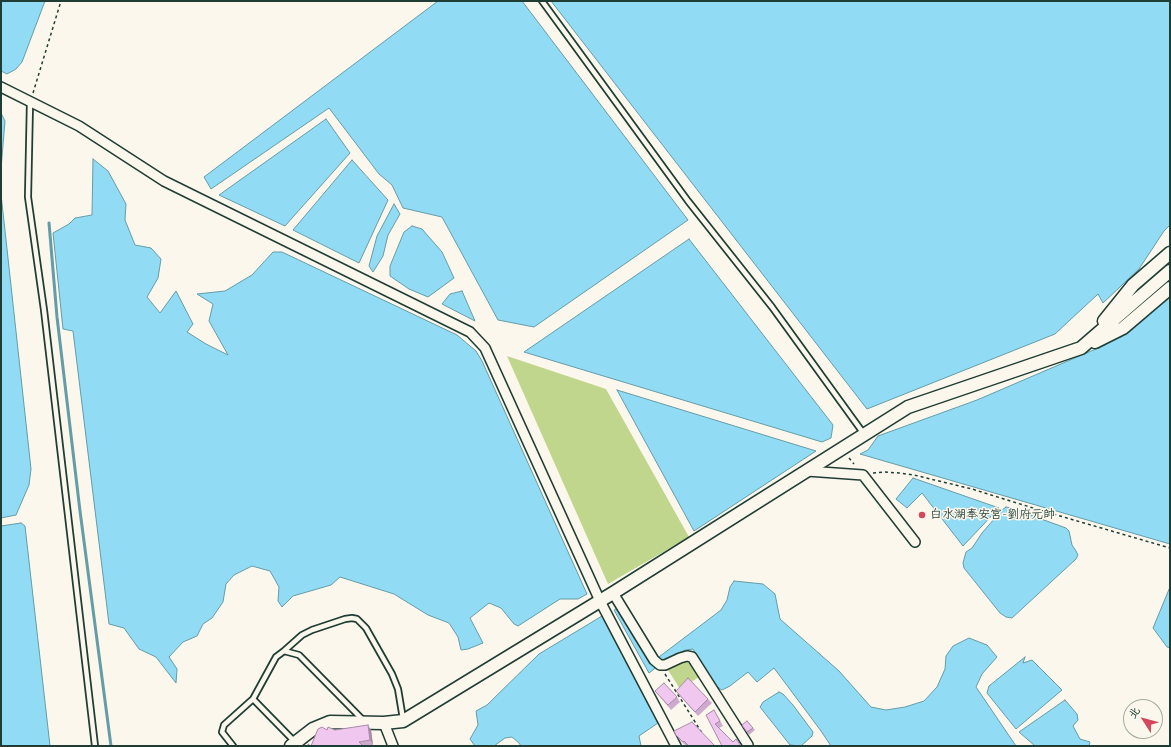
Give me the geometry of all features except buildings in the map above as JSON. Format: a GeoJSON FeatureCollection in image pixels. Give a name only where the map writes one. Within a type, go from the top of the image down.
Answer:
{"type":"FeatureCollection","features":[{"type":"Feature","properties":{"kind":"street"},"geometry":{"type":"LineString","coordinates":[[1,87],[79,126],[164,181],[470,332],[485,348],[600,601],[676,746]]}},
{"type":"Feature","properties":{"kind":"street"},"geometry":{"type":"LineString","coordinates":[[1081,348],[1133,285],[1170,253]]}},
{"type":"Feature","properties":{"kind":"street"},"geometry":{"type":"LineString","coordinates":[[1081,348],[1170,271]]}},
{"type":"Feature","properties":{"kind":"street"},"geometry":{"type":"LineString","coordinates":[[293,744],[313,729],[330,722],[384,723],[403,721],[613,594],[908,407],[1081,348],[1123,328],[1170,288]]}},
{"type":"Feature","properties":{"kind":"street"},"geometry":{"type":"LineString","coordinates":[[807,471],[863,475],[915,542]]}},
{"type":"Feature","properties":{"kind":"street"},"geometry":{"type":"LineString","coordinates":[[613,594],[657,663],[665,665],[680,658],[687,656],[692,657],[748,745]]}},
{"type":"Feature","properties":{"kind":"street"},"geometry":{"type":"LineString","coordinates":[[384,723],[393,746]]}},
{"type":"Feature","properties":{"kind":"lane"},"geometry":{"type":"LineString","coordinates":[[542,1],[688,201],[772,307],[864,434]]}},
{"type":"Feature","properties":{"kind":"lane"},"geometry":{"type":"LineString","coordinates":[[30,102],[28,197],[44,310],[95,746]]}},
{"type":"Feature","properties":{"kind":"lane"},"geometry":{"type":"LineString","coordinates":[[233,746],[222,732],[224,725],[254,699],[276,656],[302,635],[345,619],[357,619],[366,628],[392,674],[398,689],[403,721]]}},
{"type":"Feature","properties":{"kind":"lane"},"geometry":{"type":"LineString","coordinates":[[284,651],[299,655],[365,722]]}},
{"type":"Feature","properties":{"kind":"lane"},"geometry":{"type":"LineString","coordinates":[[254,699],[293,744]]}},
{"type":"Feature","properties":{"kind":"path"},"geometry":{"type":"LineString","coordinates":[[30,102],[61,1]]}},
{"type":"Feature","properties":{"kind":"path"},"geometry":{"type":"LineString","coordinates":[[841,449],[863,475],[886,472],[899,473],[947,483],[972,489],[1170,548]]}},
{"type":"Feature","properties":{"kind":"path"},"geometry":{"type":"LineString","coordinates":[[657,663],[703,734]]}},
{"type":"Feature","properties":{"kind":"green space"},"geometry":{"type":"Polygon","coordinates":[[[507,356],[606,389],[689,537],[608,584],[507,356]]]}},
{"type":"Feature","properties":{"kind":"green space"},"geometry":{"type":"Polygon","coordinates":[[[686,661],[690,663],[699,677],[680,689],[668,670],[681,662],[686,661]]]}},
{"type":"Feature","properties":{"kind":"water"},"geometry":{"type":"Polygon","coordinates":[[[1,1],[45,1],[22,62],[16,69],[7,74],[1,71],[1,1]]]}},
{"type":"Feature","properties":{"kind":"water"},"geometry":{"type":"Polygon","coordinates":[[[438,1],[522,1],[688,220],[534,327],[498,320],[442,217],[403,208],[392,185],[379,174],[329,108],[211,189],[204,177],[438,1]]]}},
{"type":"Feature","properties":{"kind":"water"},"geometry":{"type":"Polygon","coordinates":[[[551,1],[1170,1],[1170,225],[1164,231],[1139,269],[1103,303],[1098,294],[1055,334],[867,409],[551,1]]]}},
{"type":"Feature","properties":{"kind":"water"},"geometry":{"type":"Polygon","coordinates":[[[1,113],[5,121],[1,169],[1,113]]]}},
{"type":"Feature","properties":{"kind":"water"},"geometry":{"type":"Polygon","coordinates":[[[326,119],[350,153],[285,226],[219,195],[326,119]]]}},
{"type":"Feature","properties":{"kind":"water"},"geometry":{"type":"Polygon","coordinates":[[[93,159],[108,171],[126,204],[125,220],[135,245],[151,248],[161,259],[158,278],[147,297],[160,313],[176,291],[193,324],[187,332],[206,344],[228,355],[209,321],[213,304],[197,294],[225,291],[252,275],[273,252],[282,252],[457,335],[476,351],[482,361],[587,594],[578,599],[560,599],[518,626],[514,624],[501,608],[489,603],[470,618],[483,643],[461,650],[458,637],[449,623],[428,615],[394,594],[340,577],[331,585],[293,596],[282,607],[278,601],[279,587],[270,571],[252,566],[234,575],[226,584],[223,602],[212,618],[203,624],[197,636],[183,642],[169,657],[177,669],[176,683],[156,657],[139,649],[124,628],[109,624],[73,331],[63,329],[53,233],[69,224],[75,218],[92,215],[93,159]]]}},
{"type":"Feature","properties":{"kind":"water"},"geometry":{"type":"Polygon","coordinates":[[[352,160],[388,200],[359,263],[293,230],[352,160]]]}},
{"type":"Feature","properties":{"kind":"water"},"geometry":{"type":"Polygon","coordinates":[[[1,194],[31,469],[29,485],[16,515],[1,518],[1,194]]]}},
{"type":"Feature","properties":{"kind":"water"},"geometry":{"type":"Polygon","coordinates":[[[394,204],[400,214],[388,235],[383,256],[373,272],[369,266],[377,236],[394,204]]]}},
{"type":"Feature","properties":{"kind":"water"},"geometry":{"type":"Polygon","coordinates":[[[412,226],[422,229],[442,252],[454,278],[428,297],[409,289],[390,276],[390,266],[404,232],[412,226]]]}},
{"type":"Feature","properties":{"kind":"water"},"geometry":{"type":"Polygon","coordinates":[[[689,239],[833,425],[831,438],[822,442],[524,352],[689,239]]]}},
{"type":"Feature","properties":{"kind":"water"},"geometry":{"type":"Polygon","coordinates":[[[462,291],[475,321],[442,304],[450,294],[462,291]]]}},
{"type":"Feature","properties":{"kind":"water"},"geometry":{"type":"Polygon","coordinates":[[[1170,294],[1170,544],[860,454],[868,450],[878,436],[977,400],[1105,345],[1170,294]]]}},
{"type":"Feature","properties":{"kind":"water"},"geometry":{"type":"Polygon","coordinates":[[[617,390],[816,451],[694,531],[617,390]]]}},
{"type":"Feature","properties":{"kind":"water"},"geometry":{"type":"Polygon","coordinates":[[[913,478],[999,508],[963,546],[922,493],[907,508],[896,499],[913,478]]]}},
{"type":"Feature","properties":{"kind":"water"},"geometry":{"type":"Polygon","coordinates":[[[1006,507],[1066,528],[1069,531],[1072,545],[1078,555],[1076,559],[1012,618],[1006,617],[1000,613],[964,568],[963,563],[966,552],[972,548],[982,533],[1006,507]]]}},
{"type":"Feature","properties":{"kind":"water"},"geometry":{"type":"Polygon","coordinates":[[[21,523],[25,526],[50,746],[1,746],[1,526],[21,523]]]}},
{"type":"Feature","properties":{"kind":"water"},"geometry":{"type":"Polygon","coordinates":[[[734,581],[763,584],[775,594],[780,619],[839,671],[871,707],[886,710],[905,707],[924,701],[937,687],[945,669],[946,656],[953,646],[969,638],[987,645],[997,657],[982,674],[976,687],[1016,746],[831,746],[774,668],[757,682],[748,672],[730,686],[722,690],[716,686],[693,649],[685,650],[667,659],[649,673],[614,610],[617,608],[651,663],[721,610],[727,600],[730,587],[734,581]]]}},
{"type":"Feature","properties":{"kind":"water"},"geometry":{"type":"Polygon","coordinates":[[[1170,587],[1170,648],[1167,647],[1153,628],[1170,587]]]}},
{"type":"Feature","properties":{"kind":"water"},"geometry":{"type":"Polygon","coordinates":[[[602,616],[658,723],[639,736],[641,746],[521,746],[512,737],[505,738],[494,746],[475,746],[470,739],[478,725],[476,711],[487,705],[539,654],[602,616]]]}},
{"type":"Feature","properties":{"kind":"water"},"geometry":{"type":"Polygon","coordinates":[[[1025,657],[1023,663],[1032,660],[1062,690],[1016,729],[987,693],[989,686],[1025,657]]]}},
{"type":"Feature","properties":{"kind":"water"},"geometry":{"type":"Polygon","coordinates":[[[779,692],[783,694],[793,705],[813,732],[812,736],[801,746],[790,745],[760,707],[763,702],[779,692]]]}},
{"type":"Feature","properties":{"kind":"water"},"geometry":{"type":"Polygon","coordinates":[[[1065,700],[1077,714],[1078,720],[1073,726],[1080,739],[1090,742],[1089,746],[1035,746],[1019,732],[1065,700]]]}},
{"type":"Feature","properties":{"kind":"waterway"},"geometry":{"type":"LineString","coordinates":[[49,223],[57,317],[80,511],[111,746]]}},
{"type":"Feature","properties":{"kind":"place","name":"白水湖奉安宮-劉府元帥"},"geometry":{"type":"Point","coordinates":[922,515]}}]}
